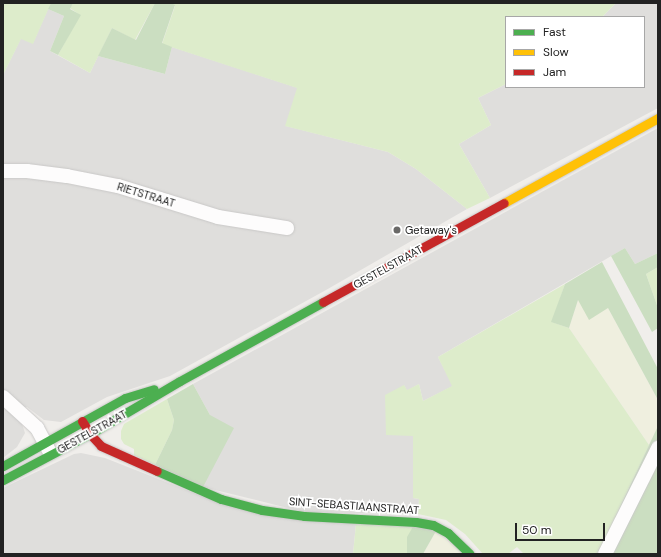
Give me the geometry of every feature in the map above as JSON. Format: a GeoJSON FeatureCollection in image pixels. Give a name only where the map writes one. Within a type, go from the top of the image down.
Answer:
{"type":"FeatureCollection","features":[{"type":"Feature","properties":{"kind":"main road","name":"GESTELSTRAAT"},"geometry":{"type":"LineString","coordinates":[[3,466],[47,448],[90,434],[180,381],[658,118]]}},
{"type":"Feature","properties":{"kind":"main road","name":"GESTELSTRAAT"},"geometry":{"type":"LineString","coordinates":[[3,480],[82,421],[125,398],[180,381]]}},
{"type":"Feature","properties":{"kind":"main road","name":"SINT-SEBASTIAANSTRAAT"},"geometry":{"type":"LineString","coordinates":[[82,421],[90,434],[101,446],[221,499],[262,510],[304,516],[416,522],[432,525],[448,533],[470,554]]}},
{"type":"Feature","properties":{"kind":"street","name":"RIETSTRAAT"},"geometry":{"type":"LineString","coordinates":[[3,171],[28,171],[67,176],[118,186],[218,217],[288,228]]}},
{"type":"Feature","properties":{"kind":"street"},"geometry":{"type":"LineString","coordinates":[[3,397],[36,426],[47,448]]}},
{"type":"Feature","properties":{"kind":"street"},"geometry":{"type":"LineString","coordinates":[[605,554],[658,448]]}},
{"type":"Feature","properties":{"kind":"shaded area"},"geometry":{"type":"Polygon","coordinates":[[[616,3],[658,3],[658,108],[490,198],[459,144],[491,125],[478,98],[505,84],[505,88],[645,88],[645,16],[603,16],[616,3]]]}},
{"type":"Feature","properties":{"kind":"shaded area"},"geometry":{"type":"Polygon","coordinates":[[[48,9],[64,16],[50,51],[90,73],[98,56],[165,74],[172,47],[298,88],[286,126],[388,152],[416,169],[467,209],[326,290],[170,376],[107,397],[61,422],[44,420],[27,407],[22,408],[3,390],[3,174],[22,174],[290,226],[3,167],[3,75],[21,38],[33,43],[48,9]]]}},
{"type":"Feature","properties":{"kind":"shaded area"},"geometry":{"type":"Polygon","coordinates":[[[658,128],[658,253],[635,264],[625,248],[438,357],[453,386],[423,401],[419,384],[407,391],[404,385],[413,436],[413,498],[419,499],[418,514],[304,512],[203,487],[210,415],[193,384],[658,128]]]}},
{"type":"Feature","properties":{"kind":"shaded area"},"geometry":{"type":"Polygon","coordinates":[[[3,404],[22,424],[25,433],[17,447],[3,458],[3,404]]]}},
{"type":"Feature","properties":{"kind":"shaded area"},"geometry":{"type":"Polygon","coordinates":[[[81,453],[105,458],[204,497],[356,524],[353,554],[3,554],[3,488],[74,454],[81,453]]]}},
{"type":"Feature","properties":{"kind":"green space"},"geometry":{"type":"Polygon","coordinates":[[[3,3],[51,3],[33,44],[21,39],[3,75],[3,3]]]}},
{"type":"Feature","properties":{"kind":"green space"},"geometry":{"type":"Polygon","coordinates":[[[51,3],[73,3],[70,9],[81,15],[58,55],[50,51],[64,16],[48,9],[51,3]]]}},
{"type":"Feature","properties":{"kind":"green space"},"geometry":{"type":"Polygon","coordinates":[[[73,3],[155,3],[135,40],[112,28],[90,73],[58,55],[80,15],[70,8],[73,3]]]}},
{"type":"Feature","properties":{"kind":"green space"},"geometry":{"type":"Polygon","coordinates":[[[155,3],[171,3],[175,5],[162,43],[172,47],[165,74],[98,56],[112,28],[136,40],[155,3]]]}},
{"type":"Feature","properties":{"kind":"green space"},"geometry":{"type":"Polygon","coordinates":[[[171,3],[616,3],[603,16],[505,16],[505,84],[478,98],[491,125],[459,144],[490,198],[467,209],[416,169],[388,152],[285,126],[297,88],[162,44],[175,6],[171,3]]]}},
{"type":"Feature","properties":{"kind":"green space"},"geometry":{"type":"Polygon","coordinates":[[[625,248],[635,264],[658,253],[658,267],[646,274],[658,308],[658,328],[652,332],[611,256],[625,248]]]}},
{"type":"Feature","properties":{"kind":"green space"},"geometry":{"type":"Polygon","coordinates":[[[602,262],[658,369],[658,400],[608,308],[589,320],[578,300],[569,328],[551,322],[565,284],[602,262]]]}},
{"type":"Feature","properties":{"kind":"green space"},"geometry":{"type":"Polygon","coordinates":[[[658,267],[658,308],[646,274],[658,267]]]}},
{"type":"Feature","properties":{"kind":"green space"},"geometry":{"type":"Polygon","coordinates":[[[565,284],[552,322],[569,328],[649,445],[598,554],[524,554],[517,547],[508,554],[483,554],[465,534],[446,520],[418,514],[419,499],[413,498],[413,436],[386,435],[385,395],[404,385],[407,390],[419,384],[423,401],[452,386],[438,357],[565,284]]]}},
{"type":"Feature","properties":{"kind":"green space"},"geometry":{"type":"Polygon","coordinates":[[[578,300],[608,308],[658,400],[658,426],[649,445],[569,328],[578,300]]]}},
{"type":"Feature","properties":{"kind":"green space"},"geometry":{"type":"Polygon","coordinates":[[[193,384],[210,415],[234,428],[203,487],[155,465],[172,430],[174,420],[167,399],[193,384]]]}},
{"type":"Feature","properties":{"kind":"green space"},"geometry":{"type":"Polygon","coordinates":[[[167,399],[174,420],[172,430],[155,465],[134,455],[134,449],[124,444],[121,439],[121,431],[124,424],[167,399]]]}},
{"type":"Feature","properties":{"kind":"green space"},"geometry":{"type":"Polygon","coordinates":[[[658,426],[658,554],[598,554],[649,445],[658,426]]]}},
{"type":"Feature","properties":{"kind":"green space"},"geometry":{"type":"Polygon","coordinates":[[[356,524],[414,525],[407,554],[353,554],[356,524]]]}},
{"type":"Feature","properties":{"kind":"green space"},"geometry":{"type":"Polygon","coordinates":[[[414,525],[436,531],[423,554],[407,554],[407,537],[414,525]]]}},
{"type":"Feature","properties":{"kind":"green space"},"geometry":{"type":"Polygon","coordinates":[[[436,531],[465,554],[423,554],[436,531]]]}},
{"type":"Feature","properties":{"kind":"traffic: fast"},"geometry":{"type":"LineString","coordinates":[[3,480],[90,434],[180,381],[323,302]]}},
{"type":"Feature","properties":{"kind":"traffic: fast"},"geometry":{"type":"LineString","coordinates":[[3,466],[125,398],[154,389]]}},
{"type":"Feature","properties":{"kind":"traffic: fast"},"geometry":{"type":"LineString","coordinates":[[157,471],[221,499],[262,510],[304,516],[416,522],[433,525],[448,533],[470,554]]}},
{"type":"Feature","properties":{"kind":"traffic: slow"},"geometry":{"type":"LineString","coordinates":[[504,203],[658,118]]}},
{"type":"Feature","properties":{"kind":"traffic: jam"},"geometry":{"type":"LineString","coordinates":[[323,302],[504,203]]}},
{"type":"Feature","properties":{"kind":"traffic: jam"},"geometry":{"type":"LineString","coordinates":[[82,421],[90,434],[101,446],[157,471]]}},
{"type":"Feature","properties":{"kind":"place","name":"Getaway's"},"geometry":{"type":"Point","coordinates":[397,230]}}]}
